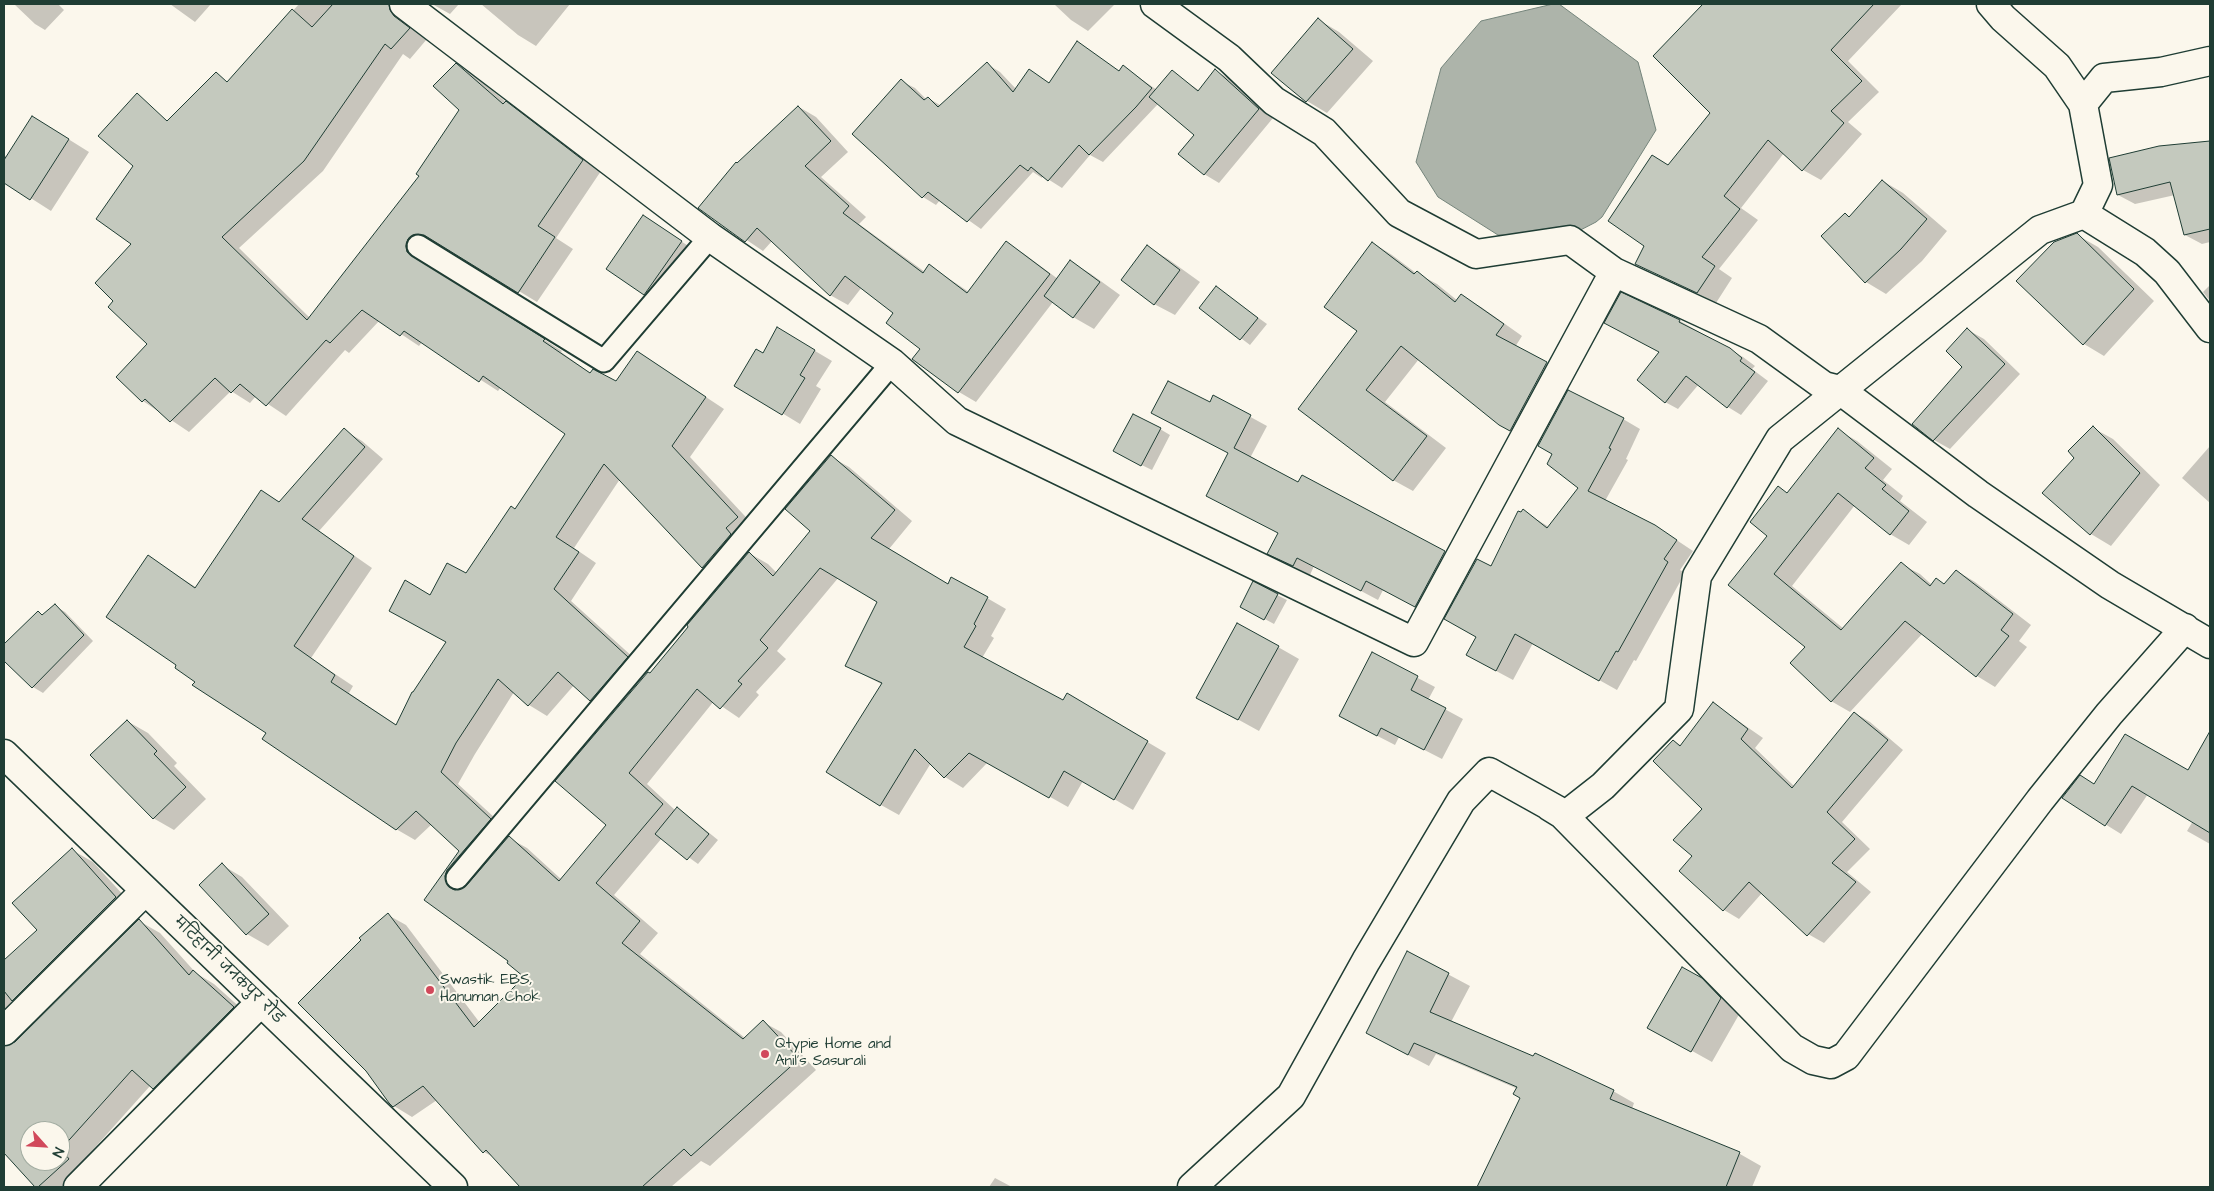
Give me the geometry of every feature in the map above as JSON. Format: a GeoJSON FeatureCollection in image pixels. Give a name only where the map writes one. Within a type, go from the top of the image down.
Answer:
{"type":"FeatureCollection","features":[{"type":"Feature","properties":{"kind":"street"},"geometry":{"type":"LineString","coordinates":[[404,4],[710,237],[892,363],[957,421],[1414,642],[1614,272]]}},
{"type":"Feature","properties":{"kind":"street"},"geometry":{"type":"LineString","coordinates":[[1155,4],[1229,58],[1274,101],[1324,132],[1399,213],[1476,254],[1570,240],[1614,272],[1759,339],[1824,386],[1840,390],[1978,494],[2110,585],[2210,644]]}},
{"type":"Feature","properties":{"kind":"street"},"geometry":{"type":"LineString","coordinates":[[1489,772],[1566,815],[1603,786],[1679,709],[1697,576],[1780,439],[2040,230],[2084,214],[2098,185],[2083,104],[2056,66],[2003,18],[1991,4]]}},
{"type":"Feature","properties":{"kind":"street"},"geometry":{"type":"LineString","coordinates":[[2083,104],[2104,78],[2161,72],[2210,61]]}},
{"type":"Feature","properties":{"kind":"street"},"geometry":{"type":"LineString","coordinates":[[2084,214],[2145,252],[2167,272],[2210,328]]}},
{"type":"Feature","properties":{"kind":"street"},"geometry":{"type":"LineString","coordinates":[[1489,772],[1562,814],[1792,1048],[1813,1060],[1831,1064],[1846,1056],[2040,800],[2109,714],[2185,628]]}},
{"type":"Feature","properties":{"kind":"street","name":"मटिहानी जनकपुर रोड"},"geometry":{"type":"LineString","coordinates":[[4,754],[260,1003],[453,1187]]}},
{"type":"Feature","properties":{"kind":"street"},"geometry":{"type":"LineString","coordinates":[[1192,1187],[1291,1096],[1366,961],[1461,801],[1489,772]]}},
{"type":"Feature","properties":{"kind":"street"},"geometry":{"type":"LineString","coordinates":[[4,1031],[145,892]]}},
{"type":"Feature","properties":{"kind":"street"},"geometry":{"type":"LineString","coordinates":[[78,1187],[260,1003]]}},
{"type":"Feature","properties":{"kind":"lane"},"geometry":{"type":"LineString","coordinates":[[418,246],[604,361],[710,237]]}},
{"type":"Feature","properties":{"kind":"lane"},"geometry":{"type":"LineString","coordinates":[[457,878],[892,363]]}},
{"type":"Feature","properties":{"kind":"shaded area"},"geometry":{"type":"Polygon","coordinates":[[[1559,4],[1638,62],[1656,130],[1602,217],[1596,222],[1565,238],[1498,235],[1438,197],[1416,162],[1441,68],[1481,21],[1559,4]]]}},
{"type":"Feature","properties":{"kind":"building"},"geometry":{"type":"Polygon","coordinates":[[[333,4],[389,4],[394,16],[410,28],[391,49],[385,44],[304,161],[222,237],[307,320],[419,176],[416,174],[459,110],[433,86],[456,63],[503,104],[506,101],[583,160],[538,226],[555,237],[518,293],[424,235],[413,235],[408,239],[407,252],[545,339],[543,341],[590,373],[593,369],[616,381],[637,351],[706,397],[672,446],[738,517],[726,528],[731,534],[702,568],[604,464],[556,537],[579,552],[554,589],[628,657],[590,701],[558,672],[528,706],[498,679],[456,743],[441,772],[491,819],[447,870],[445,876],[449,887],[455,890],[466,886],[509,836],[559,881],[606,825],[555,781],[648,672],[650,673],[688,627],[687,625],[749,552],[773,576],[810,531],[785,509],[831,455],[895,510],[871,538],[948,584],[951,577],[988,597],[974,624],[976,626],[964,647],[1063,700],[1067,693],[1148,741],[1114,800],[1064,771],[1049,798],[969,753],[944,778],[915,749],[880,806],[826,772],[882,683],[845,666],[877,602],[820,568],[760,640],[768,648],[738,681],[742,684],[720,709],[697,689],[629,773],[663,804],[596,883],[640,921],[622,943],[743,1039],[763,1020],[799,1059],[691,1156],[684,1149],[642,1187],[520,1187],[486,1150],[483,1153],[423,1086],[393,1107],[389,1103],[366,1071],[298,1003],[361,940],[359,938],[388,913],[474,1027],[524,977],[507,963],[508,961],[424,900],[459,851],[416,811],[396,830],[262,739],[266,733],[192,685],[195,682],[175,668],[176,665],[106,617],[148,555],[195,588],[261,490],[279,502],[344,428],[365,447],[302,519],[354,556],[294,646],[335,675],[331,682],[396,725],[412,692],[446,642],[389,611],[405,580],[430,595],[447,563],[466,573],[511,506],[515,509],[565,434],[483,376],[479,382],[404,331],[400,336],[362,310],[330,343],[326,340],[266,406],[240,384],[231,393],[215,378],[170,422],[145,399],[142,402],[116,377],[147,344],[108,307],[113,301],[95,283],[131,244],[96,219],[133,166],[98,136],[137,93],[167,121],[216,72],[227,82],[292,9],[312,27],[333,4]]]}},
{"type":"Feature","properties":{"kind":"building"},"geometry":{"type":"Polygon","coordinates":[[[1703,4],[1874,4],[1831,50],[1862,81],[1831,111],[1844,123],[1802,171],[1768,140],[1724,196],[1740,209],[1702,257],[1715,266],[1697,293],[1635,264],[1644,246],[1608,221],[1652,155],[1668,165],[1710,113],[1653,56],[1703,4]]]}},
{"type":"Feature","properties":{"kind":"building"},"geometry":{"type":"Polygon","coordinates":[[[1318,18],[1353,49],[1306,102],[1271,73],[1318,18]]]}},
{"type":"Feature","properties":{"kind":"building"},"geometry":{"type":"Polygon","coordinates":[[[1077,41],[1119,71],[1123,65],[1152,88],[1089,155],[1079,145],[1048,181],[1031,167],[1028,171],[1020,165],[967,222],[928,192],[922,198],[852,134],[901,79],[924,100],[928,97],[938,107],[987,62],[1013,92],[1029,69],[1049,83],[1077,41]]]}},
{"type":"Feature","properties":{"kind":"building"},"geometry":{"type":"Polygon","coordinates":[[[1215,69],[1259,109],[1204,175],[1178,154],[1194,135],[1149,97],[1172,70],[1198,91],[1215,69]]]}},
{"type":"Feature","properties":{"kind":"building"},"geometry":{"type":"Polygon","coordinates":[[[798,106],[831,141],[805,166],[849,206],[843,213],[923,273],[929,264],[967,293],[1006,241],[1050,274],[958,393],[912,359],[920,349],[886,323],[893,313],[845,276],[830,296],[757,228],[745,242],[698,208],[736,162],[798,106]]]}},
{"type":"Feature","properties":{"kind":"building"},"geometry":{"type":"Polygon","coordinates":[[[32,116],[69,139],[30,200],[4,183],[4,160],[32,116]]]}},
{"type":"Feature","properties":{"kind":"building"},"geometry":{"type":"Polygon","coordinates":[[[2210,141],[2210,229],[2184,235],[2170,182],[2117,195],[2109,158],[2159,146],[2210,141]]]}},
{"type":"Feature","properties":{"kind":"building"},"geometry":{"type":"Polygon","coordinates":[[[1882,180],[1927,219],[1901,249],[1865,283],[1821,236],[1845,213],[1849,217],[1882,180]]]}},
{"type":"Feature","properties":{"kind":"building"},"geometry":{"type":"Polygon","coordinates":[[[643,215],[682,241],[644,295],[606,269],[643,215]]]}},
{"type":"Feature","properties":{"kind":"building"},"geometry":{"type":"Polygon","coordinates":[[[2077,233],[2134,289],[2083,345],[2016,281],[2054,242],[2077,233]]]}},
{"type":"Feature","properties":{"kind":"building"},"geometry":{"type":"Polygon","coordinates":[[[1372,242],[1414,274],[1417,271],[1455,302],[1461,294],[1504,324],[1496,335],[1547,362],[1510,431],[1499,425],[1401,346],[1366,390],[1427,436],[1393,481],[1298,409],[1357,331],[1324,307],[1372,242]]]}},
{"type":"Feature","properties":{"kind":"building"},"geometry":{"type":"Polygon","coordinates":[[[1147,245],[1180,270],[1154,305],[1121,280],[1147,245]]]}},
{"type":"Feature","properties":{"kind":"building"},"geometry":{"type":"Polygon","coordinates":[[[1070,260],[1100,282],[1073,318],[1044,296],[1070,260]]]}},
{"type":"Feature","properties":{"kind":"building"},"geometry":{"type":"Polygon","coordinates":[[[1216,286],[1258,318],[1240,340],[1199,308],[1216,286]]]}},
{"type":"Feature","properties":{"kind":"building"},"geometry":{"type":"Polygon","coordinates":[[[1621,292],[1680,320],[1679,322],[1730,348],[1742,358],[1740,361],[1755,372],[1727,408],[1686,376],[1665,403],[1637,380],[1659,352],[1604,323],[1621,292]]]}},
{"type":"Feature","properties":{"kind":"building"},"geometry":{"type":"Polygon","coordinates":[[[777,327],[815,350],[800,375],[805,378],[782,415],[734,386],[756,349],[763,353],[777,327]]]}},
{"type":"Feature","properties":{"kind":"building"},"geometry":{"type":"Polygon","coordinates":[[[1967,328],[2005,364],[1933,441],[1912,424],[1962,367],[1946,351],[1967,328]]]}},
{"type":"Feature","properties":{"kind":"building"},"geometry":{"type":"Polygon","coordinates":[[[1168,381],[1210,402],[1213,395],[1251,415],[1234,448],[1298,482],[1302,475],[1445,551],[1415,607],[1366,581],[1361,591],[1297,558],[1293,566],[1267,554],[1278,533],[1206,496],[1228,453],[1151,413],[1168,381]]]}},
{"type":"Feature","properties":{"kind":"building"},"geometry":{"type":"Polygon","coordinates":[[[1568,390],[1624,418],[1609,448],[1611,449],[1588,491],[1655,525],[1677,540],[1664,559],[1668,562],[1618,652],[1616,651],[1599,681],[1515,634],[1496,671],[1466,655],[1476,637],[1444,619],[1477,559],[1491,566],[1518,511],[1521,512],[1523,509],[1547,528],[1578,488],[1547,464],[1552,454],[1538,446],[1568,390]]]}},
{"type":"Feature","properties":{"kind":"building"},"geometry":{"type":"Polygon","coordinates":[[[1133,414],[1161,428],[1141,466],[1113,451],[1133,414]]]}},
{"type":"Feature","properties":{"kind":"building"},"geometry":{"type":"Polygon","coordinates":[[[2093,426],[2140,473],[2090,535],[2042,493],[2074,458],[2068,451],[2093,426]]]}},
{"type":"Feature","properties":{"kind":"building"},"geometry":{"type":"Polygon","coordinates":[[[1838,428],[1874,458],[1865,468],[1886,485],[1882,489],[1909,511],[1890,535],[1838,493],[1774,574],[1841,630],[1901,562],[1930,586],[1936,578],[1944,584],[1956,570],[2013,614],[2001,630],[2009,636],[1976,677],[1905,621],[1831,702],[1790,663],[1805,647],[1728,585],[1767,536],[1750,522],[1778,486],[1787,493],[1838,428]]]}},
{"type":"Feature","properties":{"kind":"building"},"geometry":{"type":"Polygon","coordinates":[[[1253,581],[1278,594],[1264,620],[1240,607],[1253,581]]]}},
{"type":"Feature","properties":{"kind":"building"},"geometry":{"type":"Polygon","coordinates":[[[55,604],[84,635],[32,688],[4,661],[4,644],[38,611],[42,615],[55,604]]]}},
{"type":"Feature","properties":{"kind":"building"},"geometry":{"type":"Polygon","coordinates":[[[1237,623],[1279,646],[1238,720],[1196,698],[1237,623]]]}},
{"type":"Feature","properties":{"kind":"building"},"geometry":{"type":"Polygon","coordinates":[[[1372,652],[1418,676],[1411,690],[1446,708],[1424,750],[1381,728],[1377,736],[1339,716],[1372,652]]]}},
{"type":"Feature","properties":{"kind":"building"},"geometry":{"type":"Polygon","coordinates":[[[1713,702],[1748,729],[1741,739],[1792,788],[1854,712],[1888,740],[1827,812],[1855,839],[1832,863],[1856,882],[1807,936],[1749,882],[1723,911],[1679,871],[1692,856],[1673,840],[1702,809],[1653,761],[1673,740],[1680,746],[1713,702]]]}},
{"type":"Feature","properties":{"kind":"building"},"geometry":{"type":"Polygon","coordinates":[[[127,720],[157,751],[154,754],[186,787],[153,819],[90,755],[127,720]]]}},
{"type":"Feature","properties":{"kind":"building"},"geometry":{"type":"Polygon","coordinates":[[[2210,731],[2210,833],[2132,786],[2105,826],[2062,798],[2080,775],[2094,784],[2125,734],[2188,770],[2210,731]]]}},
{"type":"Feature","properties":{"kind":"building"},"geometry":{"type":"Polygon","coordinates":[[[677,807],[709,834],[687,860],[655,834],[677,807]]]}},
{"type":"Feature","properties":{"kind":"building"},"geometry":{"type":"Polygon","coordinates":[[[72,848],[116,897],[12,1001],[4,991],[4,960],[37,930],[12,903],[72,848]]]}},
{"type":"Feature","properties":{"kind":"building"},"geometry":{"type":"Polygon","coordinates":[[[222,863],[269,914],[246,935],[199,885],[222,863]]]}},
{"type":"Feature","properties":{"kind":"building"},"geometry":{"type":"Polygon","coordinates":[[[139,919],[189,975],[193,970],[234,1007],[153,1089],[132,1070],[70,1139],[70,1121],[20,1121],[20,1171],[4,1153],[4,1046],[15,1042],[139,919]]]}},
{"type":"Feature","properties":{"kind":"building"},"geometry":{"type":"Polygon","coordinates":[[[1407,951],[1449,973],[1430,1012],[1533,1056],[1535,1053],[1614,1090],[1610,1099],[1740,1152],[1726,1187],[1477,1187],[1520,1098],[1513,1094],[1517,1087],[1414,1043],[1408,1055],[1366,1033],[1407,951]]]}},
{"type":"Feature","properties":{"kind":"building"},"geometry":{"type":"Polygon","coordinates":[[[1682,967],[1702,978],[1721,998],[1691,1052],[1647,1028],[1682,967]]]}},
{"type":"Feature","properties":{"kind":"building"},"geometry":{"type":"Polygon","coordinates":[[[20,1171],[56,1171],[38,1187],[35,1187],[20,1171]]]}},
{"type":"Feature","properties":{"kind":"place","name":"Swastik EBS, Hanuman Chok"},"geometry":{"type":"Point","coordinates":[430,990]}},
{"type":"Feature","properties":{"kind":"place","name":"Qtypie Home and Anil's Sasurali"},"geometry":{"type":"Point","coordinates":[765,1054]}}]}
